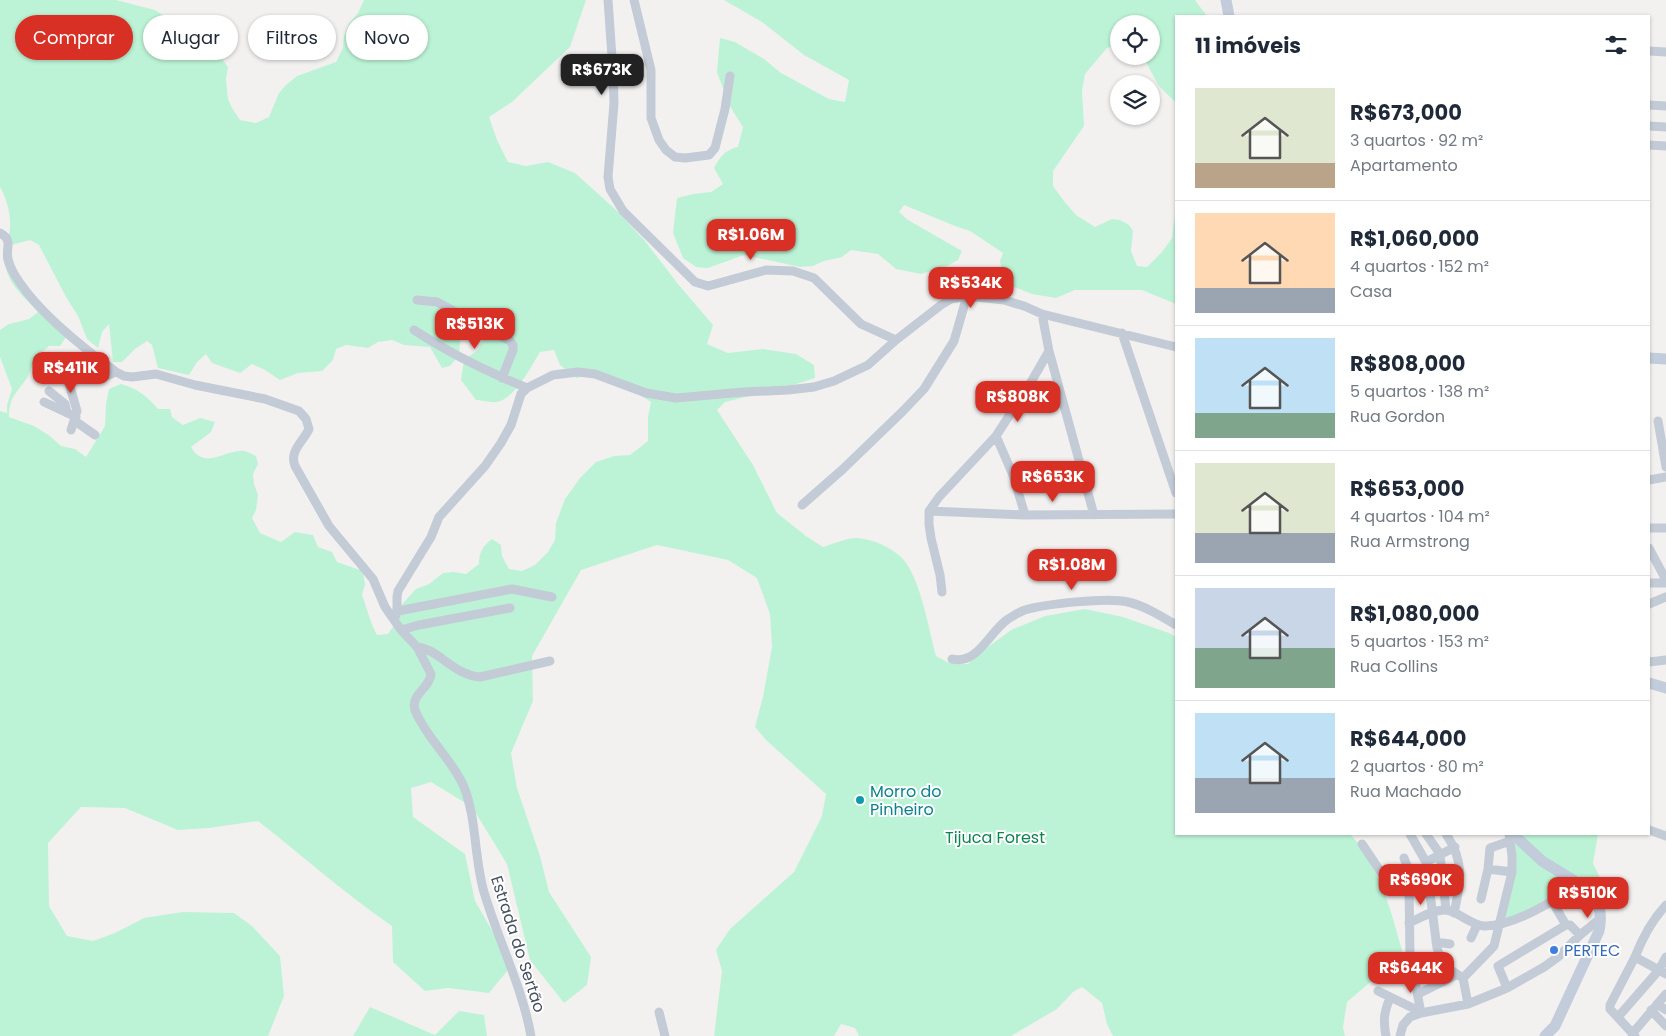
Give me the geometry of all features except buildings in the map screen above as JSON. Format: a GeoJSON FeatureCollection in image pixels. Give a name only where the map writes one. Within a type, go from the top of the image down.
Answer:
{"type":"FeatureCollection","features":[{"type":"Feature","properties":{"kind":"street"},"geometry":{"type":"LineString","coordinates":[[608,0],[614,103],[608,177],[610,189],[623,211],[695,282],[701,285],[713,285],[766,270],[793,271],[814,278],[861,324],[896,340]]}},
{"type":"Feature","properties":{"kind":"street"},"geometry":{"type":"LineString","coordinates":[[634,0],[651,70],[651,118],[658,140],[674,157],[684,158],[709,154],[715,148],[725,109],[730,76]]}},
{"type":"Feature","properties":{"kind":"street"},"geometry":{"type":"LineString","coordinates":[[1226,0],[1230,15]]}},
{"type":"Feature","properties":{"kind":"street"},"geometry":{"type":"LineString","coordinates":[[1650,51],[1666,52]]}},
{"type":"Feature","properties":{"kind":"street"},"geometry":{"type":"LineString","coordinates":[[1650,105],[1666,106]]}},
{"type":"Feature","properties":{"kind":"street"},"geometry":{"type":"LineString","coordinates":[[1650,126],[1666,127]]}},
{"type":"Feature","properties":{"kind":"street"},"geometry":{"type":"LineString","coordinates":[[1650,145],[1666,146]]}},
{"type":"Feature","properties":{"kind":"street"},"geometry":{"type":"LineString","coordinates":[[0,233],[6,237],[8,242],[7,256],[10,267],[29,295],[60,325],[116,372],[107,376],[81,368],[70,372],[68,380],[77,411],[74,423]]}},
{"type":"Feature","properties":{"kind":"street"},"geometry":{"type":"LineString","coordinates":[[802,505],[863,450],[924,389],[954,342],[967,296]]}},
{"type":"Feature","properties":{"kind":"street"},"geometry":{"type":"LineString","coordinates":[[394,620],[398,611],[398,590],[431,537],[439,517],[485,466],[501,444],[511,425],[522,394],[527,388],[553,375],[578,372],[595,374],[646,393],[676,398],[814,387],[860,370],[941,305],[950,300],[967,296],[1004,300],[1042,314],[1175,347]]}},
{"type":"Feature","properties":{"kind":"street"},"geometry":{"type":"LineString","coordinates":[[417,300],[437,302],[510,341],[513,345],[513,350],[502,378]]}},
{"type":"Feature","properties":{"kind":"street"},"geometry":{"type":"LineString","coordinates":[[1042,314],[1049,351],[1094,515]]}},
{"type":"Feature","properties":{"kind":"street"},"geometry":{"type":"LineString","coordinates":[[414,330],[502,378],[527,388]]}},
{"type":"Feature","properties":{"kind":"street"},"geometry":{"type":"LineString","coordinates":[[1122,333],[1175,490]]}},
{"type":"Feature","properties":{"kind":"street"},"geometry":{"type":"LineString","coordinates":[[942,592],[931,538],[929,511],[939,497],[996,436],[1049,351]]}},
{"type":"Feature","properties":{"kind":"street"},"geometry":{"type":"LineString","coordinates":[[1650,358],[1666,359]]}},
{"type":"Feature","properties":{"kind":"street","name":"Estrada do Sertão"},"geometry":{"type":"LineString","coordinates":[[116,372],[132,377],[156,374],[195,385],[265,399],[299,411],[306,419],[309,429],[293,454],[293,462],[329,526],[373,579],[385,608],[416,647],[431,674],[429,683],[414,704],[415,710],[431,738],[455,772],[466,794],[482,886],[513,972],[531,1036]]}},
{"type":"Feature","properties":{"kind":"street"},"geometry":{"type":"LineString","coordinates":[[49,391],[65,404],[67,412],[74,423],[94,435]]}},
{"type":"Feature","properties":{"kind":"street"},"geometry":{"type":"LineString","coordinates":[[44,402],[67,412]]}},
{"type":"Feature","properties":{"kind":"street"},"geometry":{"type":"LineString","coordinates":[[1658,421],[1666,467]]}},
{"type":"Feature","properties":{"kind":"street"},"geometry":{"type":"LineString","coordinates":[[996,436],[1013,475],[1024,516]]}},
{"type":"Feature","properties":{"kind":"street"},"geometry":{"type":"LineString","coordinates":[[1650,480],[1666,477]]}},
{"type":"Feature","properties":{"kind":"street"},"geometry":{"type":"LineString","coordinates":[[929,511],[1024,516],[1175,514]]}},
{"type":"Feature","properties":{"kind":"street"},"geometry":{"type":"LineString","coordinates":[[1650,528],[1666,528]]}},
{"type":"Feature","properties":{"kind":"street"},"geometry":{"type":"LineString","coordinates":[[1650,550],[1662,568],[1666,582],[1650,583]]}},
{"type":"Feature","properties":{"kind":"street"},"geometry":{"type":"LineString","coordinates":[[398,611],[512,588],[552,597]]}},
{"type":"Feature","properties":{"kind":"street"},"geometry":{"type":"LineString","coordinates":[[1650,604],[1666,597]]}},
{"type":"Feature","properties":{"kind":"street"},"geometry":{"type":"LineString","coordinates":[[952,659],[958,661],[968,659],[982,647],[998,627],[1009,619],[1023,611],[1048,606],[1114,600],[1127,602],[1175,624]]}},
{"type":"Feature","properties":{"kind":"street"},"geometry":{"type":"LineString","coordinates":[[401,630],[419,624],[510,608]]}},
{"type":"Feature","properties":{"kind":"street"},"geometry":{"type":"LineString","coordinates":[[416,647],[425,648],[457,670],[473,677],[550,661]]}},
{"type":"Feature","properties":{"kind":"street"},"geometry":{"type":"LineString","coordinates":[[1650,662],[1666,660]]}},
{"type":"Feature","properties":{"kind":"street"},"geometry":{"type":"LineString","coordinates":[[1650,683],[1666,688]]}},
{"type":"Feature","properties":{"kind":"street"},"geometry":{"type":"LineString","coordinates":[[1650,830],[1666,836]]}},
{"type":"Feature","properties":{"kind":"street"},"geometry":{"type":"LineString","coordinates":[[1411,835],[1426,862],[1436,942],[1443,965],[1460,977],[1468,1004]]}},
{"type":"Feature","properties":{"kind":"street"},"geometry":{"type":"LineString","coordinates":[[1427,835],[1440,854],[1450,911]]}},
{"type":"Feature","properties":{"kind":"street"},"geometry":{"type":"LineString","coordinates":[[1447,835],[1455,847],[1460,870],[1460,885],[1450,911]]}},
{"type":"Feature","properties":{"kind":"street"},"geometry":{"type":"LineString","coordinates":[[1481,898],[1491,847],[1511,836]]}},
{"type":"Feature","properties":{"kind":"street"},"geometry":{"type":"LineString","coordinates":[[1418,994],[1460,977],[1481,962],[1494,946],[1512,872],[1511,836]]}},
{"type":"Feature","properties":{"kind":"street"},"geometry":{"type":"LineString","coordinates":[[1511,836],[1556,871],[1582,884],[1595,895],[1601,918],[1599,931],[1555,1026],[1545,1036]]}},
{"type":"Feature","properties":{"kind":"street"},"geometry":{"type":"LineString","coordinates":[[1362,844],[1389,884],[1394,886],[1428,877]]}},
{"type":"Feature","properties":{"kind":"street"},"geometry":{"type":"LineString","coordinates":[[1426,862],[1455,847]]}},
{"type":"Feature","properties":{"kind":"street"},"geometry":{"type":"LineString","coordinates":[[1404,858],[1413,880]]}},
{"type":"Feature","properties":{"kind":"street"},"geometry":{"type":"LineString","coordinates":[[1488,870],[1512,872]]}},
{"type":"Feature","properties":{"kind":"street"},"geometry":{"type":"LineString","coordinates":[[1408,923],[1433,913],[1450,911],[1477,925],[1500,924],[1535,910],[1582,884]]}},
{"type":"Feature","properties":{"kind":"street"},"geometry":{"type":"LineString","coordinates":[[1409,889],[1408,923],[1410,955],[1421,1013]]}},
{"type":"Feature","properties":{"kind":"street"},"geometry":{"type":"LineString","coordinates":[[1552,901],[1566,925],[1570,925],[1580,935]]}},
{"type":"Feature","properties":{"kind":"street"},"geometry":{"type":"LineString","coordinates":[[1666,905],[1651,925],[1610,1005],[1610,1009],[1633,1035],[1666,994]]}},
{"type":"Feature","properties":{"kind":"street"},"geometry":{"type":"LineString","coordinates":[[1400,1036],[1407,1019],[1421,1013],[1468,1004],[1507,988],[1558,957],[1580,935],[1601,918]]}},
{"type":"Feature","properties":{"kind":"street"},"geometry":{"type":"LineString","coordinates":[[1471,938],[1477,925]]}},
{"type":"Feature","properties":{"kind":"street"},"geometry":{"type":"LineString","coordinates":[[1498,966],[1566,925]]}},
{"type":"Feature","properties":{"kind":"street"},"geometry":{"type":"LineString","coordinates":[[1436,942],[1450,944]]}},
{"type":"Feature","properties":{"kind":"street"},"geometry":{"type":"LineString","coordinates":[[1494,946],[1498,966],[1507,988]]}},
{"type":"Feature","properties":{"kind":"street"},"geometry":{"type":"LineString","coordinates":[[1635,957],[1663,972]]}},
{"type":"Feature","properties":{"kind":"street"},"geometry":{"type":"LineString","coordinates":[[1618,1017],[1663,972],[1666,957]]}},
{"type":"Feature","properties":{"kind":"street"},"geometry":{"type":"LineString","coordinates":[[1414,976],[1443,965]]}},
{"type":"Feature","properties":{"kind":"street"},"geometry":{"type":"LineString","coordinates":[[1378,991],[1421,1013]]}},
{"type":"Feature","properties":{"kind":"street"},"geometry":{"type":"LineString","coordinates":[[1386,1036],[1383,1021],[1390,998]]}},
{"type":"Feature","properties":{"kind":"street"},"geometry":{"type":"LineString","coordinates":[[1654,1007],[1666,1010]]}},
{"type":"Feature","properties":{"kind":"street"},"geometry":{"type":"LineString","coordinates":[[1654,1007],[1666,1026]]}},
{"type":"Feature","properties":{"kind":"street"},"geometry":{"type":"LineString","coordinates":[[659,1012],[665,1036]]}},
{"type":"Feature","properties":{"kind":"green space","name":"Tijuca Forest"},"geometry":{"type":"Polygon","coordinates":[[[0,0],[116,0],[155,10],[163,15],[143,15],[143,60],[223,60],[228,67],[226,79],[228,99],[232,108],[240,120],[256,123],[269,117],[279,93],[297,76],[336,62],[343,48],[346,31],[346,60],[428,60],[428,15],[356,15],[364,0],[586,0],[570,47],[512,102],[489,117],[497,140],[508,162],[526,166],[548,162],[575,173],[615,209],[645,241],[713,325],[707,344],[728,353],[763,349],[796,354],[814,365],[815,378],[725,402],[717,410],[753,465],[777,513],[823,547],[857,538],[881,544],[898,554],[908,566],[919,590],[936,656],[949,663],[968,664],[1011,630],[1045,616],[1085,609],[1123,617],[1175,636],[1175,835],[1351,835],[1361,847],[1377,875],[1389,906],[1403,954],[1347,1002],[1343,1027],[1345,1036],[1113,1036],[1107,1024],[1102,1003],[1082,987],[1073,992],[1057,1009],[1011,1036],[859,1036],[855,1028],[841,1024],[834,1036],[714,1036],[722,971],[716,950],[730,929],[794,872],[822,816],[826,794],[766,740],[755,727],[763,697],[772,647],[770,614],[757,578],[728,560],[657,545],[581,570],[532,656],[533,701],[511,753],[517,788],[540,856],[549,892],[591,957],[587,985],[564,1003],[530,960],[507,864],[472,807],[431,782],[411,788],[413,817],[465,854],[475,901],[512,965],[489,993],[448,988],[425,991],[393,962],[392,926],[341,888],[258,821],[178,830],[125,808],[81,807],[48,843],[49,906],[67,936],[93,941],[115,933],[144,918],[183,912],[234,913],[252,926],[280,956],[284,996],[268,1036],[0,1036],[0,411],[7,413],[7,405],[12,389],[0,357],[0,330],[9,324],[29,319],[38,312],[16,288],[7,272],[5,260],[10,218],[7,202],[0,187],[0,0]],[[30,240],[11,245],[13,258],[23,282],[40,304],[68,334],[60,346],[49,346],[38,355],[30,373],[12,399],[9,417],[34,426],[61,446],[75,449],[86,457],[105,426],[109,389],[121,384],[142,393],[158,409],[170,409],[172,417],[183,425],[200,418],[215,422],[211,432],[191,447],[196,454],[202,457],[214,458],[243,451],[256,456],[258,464],[253,474],[258,495],[256,510],[252,518],[260,533],[281,542],[295,532],[313,535],[318,547],[332,552],[337,562],[363,571],[365,585],[362,595],[377,635],[388,634],[395,624],[396,611],[416,589],[429,584],[443,573],[466,574],[479,564],[482,550],[492,539],[501,545],[502,556],[509,569],[522,571],[535,565],[548,552],[555,540],[556,523],[565,499],[580,478],[596,462],[614,456],[630,455],[648,441],[648,417],[651,402],[620,383],[592,374],[577,378],[560,365],[554,350],[540,352],[521,382],[503,400],[494,402],[476,400],[461,380],[464,360],[478,350],[485,336],[468,327],[460,338],[459,351],[450,366],[442,368],[430,347],[404,345],[392,340],[378,342],[368,348],[346,345],[336,349],[333,360],[322,371],[298,373],[280,380],[252,364],[240,373],[212,363],[206,354],[197,362],[189,375],[158,368],[152,345],[147,341],[135,349],[122,362],[113,362],[109,324],[102,332],[98,348],[87,339],[78,316],[39,245],[30,240]]]}},
{"type":"Feature","properties":{"kind":"green space"},"geometry":{"type":"Polygon","coordinates":[[[724,0],[1195,0],[1206,15],[1175,15],[1175,102],[1160,87],[1160,75],[1153,75],[1148,65],[1160,65],[1160,15],[1110,15],[1110,47],[1107,48],[1085,74],[1082,91],[1084,126],[1053,171],[1053,186],[1076,215],[1095,227],[1112,219],[1120,220],[1129,225],[1133,231],[1131,251],[1137,266],[1147,267],[1162,252],[1172,238],[1175,214],[1175,304],[1142,290],[1075,290],[1056,298],[1032,294],[1014,287],[1003,274],[1000,261],[1003,253],[970,231],[904,205],[899,212],[908,220],[962,251],[958,260],[947,266],[921,274],[896,269],[878,254],[851,250],[842,257],[824,261],[813,266],[800,267],[744,255],[708,268],[696,267],[683,258],[673,233],[677,198],[711,192],[723,184],[714,168],[723,154],[738,147],[743,127],[729,105],[717,72],[720,38],[735,42],[764,59],[781,73],[829,99],[845,102],[849,80],[804,55],[762,22],[724,0]]]}},
{"type":"Feature","properties":{"kind":"green space"},"geometry":{"type":"Polygon","coordinates":[[[1512,835],[1598,835],[1593,863],[1606,891],[1606,895],[1601,898],[1587,885],[1505,920],[1515,873],[1512,835]]]}},
{"type":"Feature","properties":{"kind":"green space"},"geometry":{"type":"Polygon","coordinates":[[[370,1007],[435,1035],[459,1011],[484,1015],[487,1036],[353,1036],[370,1007]]]}},
{"type":"Feature","properties":{"kind":"place","name":"Morro do Pinheiro"},"geometry":{"type":"Point","coordinates":[860,800]}},
{"type":"Feature","properties":{"kind":"place","name":"PERTEC"},"geometry":{"type":"Point","coordinates":[1554,950]}}]}
